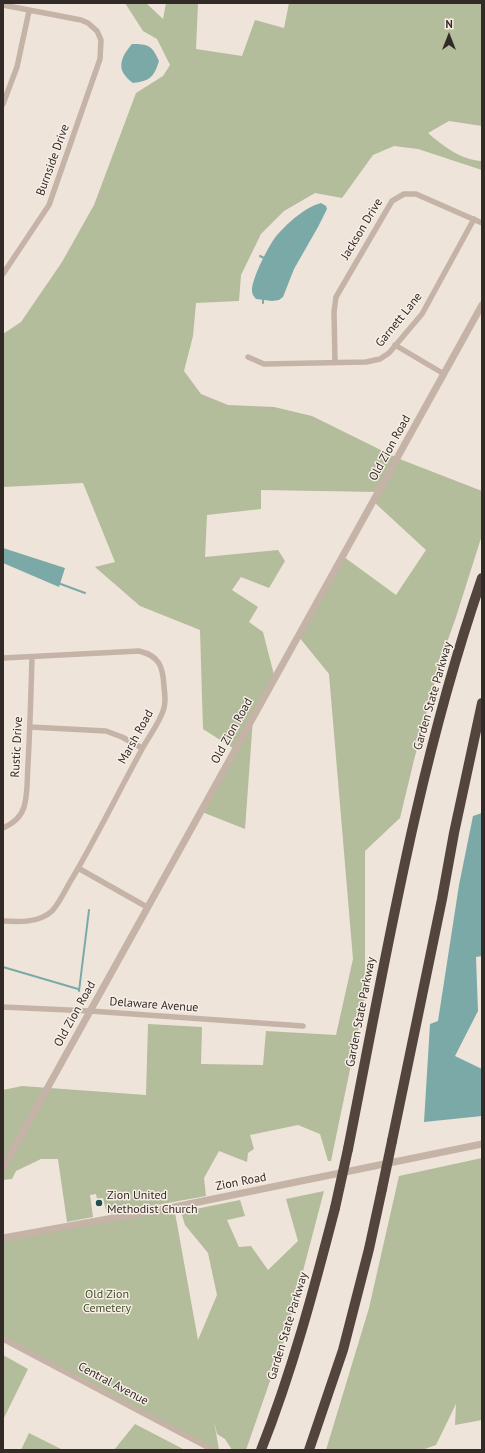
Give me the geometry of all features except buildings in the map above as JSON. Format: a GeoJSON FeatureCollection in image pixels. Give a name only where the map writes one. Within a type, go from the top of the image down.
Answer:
{"type":"FeatureCollection","features":[{"type":"Feature","properties":{"kind":"highway","name":"Garden State Parkway"},"geometry":{"type":"LineString","coordinates":[[261,1450],[277,1407],[308,1309],[335,1208],[415,817],[450,677],[482,578]]}},
{"type":"Feature","properties":{"kind":"highway"},"geometry":{"type":"LineString","coordinates":[[309,1450],[343,1350],[369,1249],[482,703]]}},
{"type":"Feature","properties":{"kind":"street"},"geometry":{"type":"LineString","coordinates":[[3,5],[29,11],[17,67],[3,104]]}},
{"type":"Feature","properties":{"kind":"street","name":"Burnside Drive"},"geometry":{"type":"LineString","coordinates":[[3,274],[48,205],[100,60],[102,44],[94,27],[81,20],[29,11]]}},
{"type":"Feature","properties":{"kind":"street","name":"Jackson Drive"},"geometry":{"type":"LineString","coordinates":[[335,362],[334,305],[336,297],[392,201],[400,196],[416,194],[482,223]]}},
{"type":"Feature","properties":{"kind":"street","name":"Garnett Lane"},"geometry":{"type":"LineString","coordinates":[[248,357],[264,364],[335,362],[377,360],[389,353],[426,308],[474,219]]}},
{"type":"Feature","properties":{"kind":"street"},"geometry":{"type":"LineString","coordinates":[[3,262],[9,266]]}},
{"type":"Feature","properties":{"kind":"street","name":"Old Zion Road"},"geometry":{"type":"LineString","coordinates":[[3,1168],[147,906],[482,305]]}},
{"type":"Feature","properties":{"kind":"street"},"geometry":{"type":"LineString","coordinates":[[395,345],[444,374]]}},
{"type":"Feature","properties":{"kind":"street","name":"Marsh Road"},"geometry":{"type":"LineString","coordinates":[[3,658],[131,651],[146,653],[154,658],[162,669],[165,704],[162,714],[142,748],[78,868],[52,911],[36,920],[16,922],[3,921]]}},
{"type":"Feature","properties":{"kind":"street","name":"Rustic Drive"},"geometry":{"type":"LineString","coordinates":[[3,828],[10,825],[18,818],[24,808],[30,727],[32,657]]}},
{"type":"Feature","properties":{"kind":"street"},"geometry":{"type":"LineString","coordinates":[[30,727],[106,731],[122,737],[142,748]]}},
{"type":"Feature","properties":{"kind":"street"},"geometry":{"type":"LineString","coordinates":[[78,868],[147,906]]}},
{"type":"Feature","properties":{"kind":"street","name":"Delaware Avenue"},"geometry":{"type":"LineString","coordinates":[[3,1007],[90,1011],[303,1026]]}},
{"type":"Feature","properties":{"kind":"street","name":"Zion Road"},"geometry":{"type":"LineString","coordinates":[[3,1238],[190,1204],[482,1144]]}},
{"type":"Feature","properties":{"kind":"street","name":"Central Avenue"},"geometry":{"type":"LineString","coordinates":[[3,1339],[213,1450]]}},
{"type":"Feature","properties":{"kind":"green space"},"geometry":{"type":"Polygon","coordinates":[[[125,3],[146,3],[163,19],[166,3],[198,3],[196,49],[242,56],[255,20],[284,28],[289,3],[482,3],[482,126],[449,121],[428,133],[453,152],[467,158],[482,161],[482,170],[418,149],[394,146],[373,155],[342,198],[315,193],[284,211],[261,234],[241,275],[239,301],[196,303],[193,336],[184,371],[201,394],[228,405],[274,407],[312,416],[397,458],[482,491],[482,535],[440,662],[400,818],[365,851],[365,997],[331,1161],[328,1161],[320,1134],[298,1125],[250,1135],[254,1149],[248,1153],[247,1162],[219,1151],[204,1178],[206,1196],[108,1214],[103,1198],[97,1199],[96,1194],[90,1195],[93,1217],[67,1222],[58,1159],[41,1159],[16,1171],[12,1179],[3,1180],[3,1090],[22,1086],[146,1095],[148,1024],[202,1027],[201,1064],[263,1065],[266,1031],[336,1035],[353,959],[329,674],[299,637],[344,557],[396,595],[426,550],[374,502],[379,492],[261,490],[261,509],[207,515],[205,557],[278,550],[285,561],[269,588],[241,577],[232,590],[258,607],[249,622],[263,632],[275,679],[253,718],[245,829],[202,812],[236,750],[203,729],[200,630],[140,606],[95,567],[115,562],[83,483],[3,487],[3,334],[21,322],[62,262],[94,205],[136,93],[163,76],[170,65],[157,39],[143,31],[125,3]]]}},
{"type":"Feature","properties":{"kind":"green space"},"geometry":{"type":"Polygon","coordinates":[[[482,1158],[482,1420],[455,1425],[456,1404],[436,1445],[422,1450],[326,1450],[369,1308],[399,1176],[482,1158]]]}},
{"type":"Feature","properties":{"kind":"green space","name":"Old Zion Cemetery"},"geometry":{"type":"Polygon","coordinates":[[[324,1191],[287,1332],[246,1450],[232,1450],[225,1439],[217,1434],[214,1421],[219,1450],[214,1450],[3,1339],[3,1238],[174,1207],[198,1340],[217,1295],[208,1253],[185,1225],[181,1212],[240,1200],[245,1216],[227,1220],[239,1247],[251,1246],[268,1270],[298,1241],[286,1199],[324,1191]]]}},
{"type":"Feature","properties":{"kind":"green space"},"geometry":{"type":"Polygon","coordinates":[[[3,1355],[28,1369],[3,1420],[3,1355]]]}},
{"type":"Feature","properties":{"kind":"green space"},"geometry":{"type":"Polygon","coordinates":[[[135,1424],[185,1450],[114,1450],[135,1424]]]}},
{"type":"Feature","properties":{"kind":"green space"},"geometry":{"type":"Polygon","coordinates":[[[29,1433],[63,1450],[21,1450],[29,1433]]]}},
{"type":"Feature","properties":{"kind":"water"},"geometry":{"type":"Polygon","coordinates":[[[132,44],[149,46],[159,61],[155,71],[150,77],[144,81],[133,83],[124,74],[121,66],[125,54],[132,44]]]}},
{"type":"Feature","properties":{"kind":"water"},"geometry":{"type":"Polygon","coordinates":[[[321,203],[326,206],[327,209],[294,269],[283,297],[279,300],[272,301],[256,299],[252,291],[253,286],[262,261],[270,245],[278,234],[297,216],[309,208],[321,203]]]}},
{"type":"Feature","properties":{"kind":"water"},"geometry":{"type":"Polygon","coordinates":[[[3,548],[65,568],[59,587],[3,563],[3,548]]]}},
{"type":"Feature","properties":{"kind":"water"},"geometry":{"type":"Polygon","coordinates":[[[482,813],[482,956],[476,957],[478,1011],[455,1056],[482,1069],[482,1116],[424,1122],[430,1024],[438,1021],[459,885],[473,816],[482,813]]]}},
{"type":"Feature","properties":{"kind":"waterway"},"geometry":{"type":"LineString","coordinates":[[260,256],[264,258]]}},
{"type":"Feature","properties":{"kind":"waterway"},"geometry":{"type":"LineString","coordinates":[[58,583],[85,593]]}},
{"type":"Feature","properties":{"kind":"waterway"},"geometry":{"type":"LineString","coordinates":[[79,991],[89,910]]}},
{"type":"Feature","properties":{"kind":"waterway"},"geometry":{"type":"LineString","coordinates":[[3,967],[78,989]]}},
{"type":"Feature","properties":{"kind":"place","name":"Zion United Methodist Church"},"geometry":{"type":"Point","coordinates":[99,1203]}}]}
